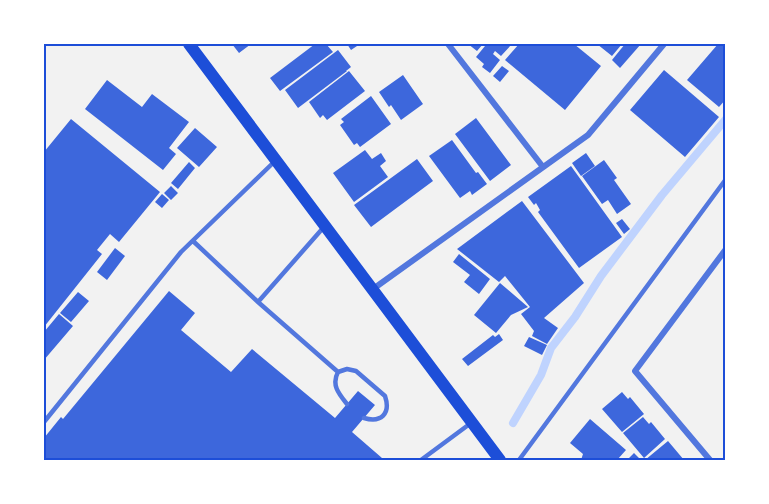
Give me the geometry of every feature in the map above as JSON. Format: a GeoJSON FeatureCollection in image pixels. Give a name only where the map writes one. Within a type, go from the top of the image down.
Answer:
{"type":"FeatureCollection","features":[{"type":"Feature","properties":{"kind":"main road"},"geometry":{"type":"LineString","coordinates":[[189,44],[500,460]]}},
{"type":"Feature","properties":{"kind":"street"},"geometry":{"type":"LineString","coordinates":[[448,44],[543,167]]}},
{"type":"Feature","properties":{"kind":"street"},"geometry":{"type":"LineString","coordinates":[[372,290],[588,135],[664,44]]}},
{"type":"Feature","properties":{"kind":"street"},"geometry":{"type":"LineString","coordinates":[[710,460],[635,371],[726,249]]}},
{"type":"Feature","properties":{"kind":"lane"},"geometry":{"type":"LineString","coordinates":[[44,422],[181,252],[276,160]]}},
{"type":"Feature","properties":{"kind":"lane"},"geometry":{"type":"LineString","coordinates":[[519,460],[726,180]]}},
{"type":"Feature","properties":{"kind":"lane"},"geometry":{"type":"LineString","coordinates":[[258,302],[325,226]]}},
{"type":"Feature","properties":{"kind":"lane"},"geometry":{"type":"LineString","coordinates":[[193,241],[338,372]]}},
{"type":"Feature","properties":{"kind":"lane"},"geometry":{"type":"LineString","coordinates":[[347,404],[338,394],[335,384],[338,372],[347,369],[356,371],[385,396],[386,412],[380,418],[372,420],[364,418]]}},
{"type":"Feature","properties":{"kind":"lane"},"geometry":{"type":"LineString","coordinates":[[421,460],[471,423]]}},
{"type":"Feature","properties":{"kind":"building"},"geometry":{"type":"Polygon","coordinates":[[[232,44],[251,44],[239,53],[232,44]]]}},
{"type":"Feature","properties":{"kind":"building"},"geometry":{"type":"Polygon","coordinates":[[[315,44],[326,44],[333,52],[280,91],[270,78],[315,44]]]}},
{"type":"Feature","properties":{"kind":"building"},"geometry":{"type":"Polygon","coordinates":[[[347,44],[360,44],[351,50],[347,44]]]}},
{"type":"Feature","properties":{"kind":"building"},"geometry":{"type":"Polygon","coordinates":[[[468,44],[483,44],[477,51],[468,44]]]}},
{"type":"Feature","properties":{"kind":"building"},"geometry":{"type":"Polygon","coordinates":[[[483,44],[512,44],[501,56],[495,51],[493,54],[500,60],[490,73],[482,67],[484,64],[476,57],[485,46],[483,44]]]}},
{"type":"Feature","properties":{"kind":"building"},"geometry":{"type":"Polygon","coordinates":[[[519,44],[574,44],[601,66],[565,110],[505,60],[519,44]]]}},
{"type":"Feature","properties":{"kind":"building"},"geometry":{"type":"Polygon","coordinates":[[[597,44],[622,44],[612,56],[597,44]]]}},
{"type":"Feature","properties":{"kind":"building"},"geometry":{"type":"Polygon","coordinates":[[[625,44],[641,44],[620,68],[612,60],[625,44]]]}},
{"type":"Feature","properties":{"kind":"building"},"geometry":{"type":"Polygon","coordinates":[[[718,44],[726,44],[726,99],[719,107],[687,80],[718,44]]]}},
{"type":"Feature","properties":{"kind":"building"},"geometry":{"type":"Polygon","coordinates":[[[338,50],[351,67],[298,108],[285,90],[338,50]]]}},
{"type":"Feature","properties":{"kind":"building"},"geometry":{"type":"Polygon","coordinates":[[[502,66],[509,71],[500,82],[493,76],[502,66]]]}},
{"type":"Feature","properties":{"kind":"building"},"geometry":{"type":"Polygon","coordinates":[[[664,70],[719,117],[685,157],[630,110],[664,70]]]}},
{"type":"Feature","properties":{"kind":"building"},"geometry":{"type":"Polygon","coordinates":[[[349,71],[365,91],[327,120],[323,115],[320,118],[309,102],[349,71]]]}},
{"type":"Feature","properties":{"kind":"building"},"geometry":{"type":"Polygon","coordinates":[[[403,75],[423,104],[401,120],[379,92],[403,75]]]}},
{"type":"Feature","properties":{"kind":"building"},"geometry":{"type":"Polygon","coordinates":[[[107,80],[142,107],[152,94],[189,122],[169,148],[176,154],[163,170],[85,109],[107,80]]]}},
{"type":"Feature","properties":{"kind":"building"},"geometry":{"type":"Polygon","coordinates":[[[371,96],[391,124],[360,147],[357,143],[354,145],[340,125],[344,122],[341,119],[371,96]]]}},
{"type":"Feature","properties":{"kind":"building"},"geometry":{"type":"Polygon","coordinates":[[[476,118],[511,165],[490,181],[455,134],[476,118]]]}},
{"type":"Feature","properties":{"kind":"building"},"geometry":{"type":"Polygon","coordinates":[[[71,119],[160,192],[119,242],[110,234],[97,250],[102,254],[44,327],[44,152],[71,119]]]}},
{"type":"Feature","properties":{"kind":"building"},"geometry":{"type":"Polygon","coordinates":[[[195,128],[217,147],[199,167],[177,148],[195,128]]]}},
{"type":"Feature","properties":{"kind":"building"},"geometry":{"type":"Polygon","coordinates":[[[452,140],[487,184],[472,195],[470,191],[460,198],[429,156],[452,140]]]}},
{"type":"Feature","properties":{"kind":"building"},"geometry":{"type":"Polygon","coordinates":[[[365,150],[372,159],[381,153],[386,161],[380,166],[388,177],[354,202],[333,173],[365,150]]]}},
{"type":"Feature","properties":{"kind":"building"},"geometry":{"type":"Polygon","coordinates":[[[586,153],[595,166],[581,176],[572,163],[586,153]]]}},
{"type":"Feature","properties":{"kind":"building"},"geometry":{"type":"Polygon","coordinates":[[[417,159],[433,181],[371,227],[354,205],[417,159]]]}},
{"type":"Feature","properties":{"kind":"building"},"geometry":{"type":"Polygon","coordinates":[[[604,160],[617,178],[614,180],[631,204],[617,214],[608,200],[602,204],[582,176],[604,160]]]}},
{"type":"Feature","properties":{"kind":"building"},"geometry":{"type":"Polygon","coordinates":[[[189,162],[195,168],[178,189],[171,183],[189,162]]]}},
{"type":"Feature","properties":{"kind":"building"},"geometry":{"type":"Polygon","coordinates":[[[571,166],[622,237],[579,268],[538,212],[540,210],[536,203],[534,205],[528,197],[571,166]]]}},
{"type":"Feature","properties":{"kind":"building"},"geometry":{"type":"Polygon","coordinates":[[[171,186],[178,193],[171,200],[164,193],[171,186]]]}},
{"type":"Feature","properties":{"kind":"building"},"geometry":{"type":"Polygon","coordinates":[[[162,194],[169,200],[162,208],[155,202],[162,194]]]}},
{"type":"Feature","properties":{"kind":"building"},"geometry":{"type":"Polygon","coordinates":[[[522,201],[584,283],[544,318],[558,328],[547,344],[532,336],[534,331],[521,314],[530,307],[505,276],[499,282],[457,249],[522,201]]]}},
{"type":"Feature","properties":{"kind":"building"},"geometry":{"type":"Polygon","coordinates":[[[622,219],[630,229],[624,234],[616,223],[622,219]]]}},
{"type":"Feature","properties":{"kind":"building"},"geometry":{"type":"Polygon","coordinates":[[[115,248],[125,256],[107,280],[97,272],[115,248]]]}},
{"type":"Feature","properties":{"kind":"building"},"geometry":{"type":"Polygon","coordinates":[[[459,254],[490,279],[479,294],[464,282],[470,275],[453,262],[459,254]]]}},
{"type":"Feature","properties":{"kind":"building"},"geometry":{"type":"Polygon","coordinates":[[[500,283],[528,307],[511,315],[496,333],[474,315],[500,283]]]}},
{"type":"Feature","properties":{"kind":"building"},"geometry":{"type":"Polygon","coordinates":[[[169,291],[195,313],[181,330],[231,372],[252,349],[335,418],[358,391],[375,405],[352,432],[382,458],[380,460],[44,460],[44,438],[61,417],[63,419],[169,291]]]}},
{"type":"Feature","properties":{"kind":"building"},"geometry":{"type":"Polygon","coordinates":[[[78,292],[89,301],[71,322],[60,313],[78,292]]]}},
{"type":"Feature","properties":{"kind":"building"},"geometry":{"type":"Polygon","coordinates":[[[59,314],[73,326],[44,360],[44,332],[59,314]]]}},
{"type":"Feature","properties":{"kind":"building"},"geometry":{"type":"Polygon","coordinates":[[[499,334],[503,340],[468,366],[462,359],[493,335],[495,337],[499,334]]]}},
{"type":"Feature","properties":{"kind":"building"},"geometry":{"type":"Polygon","coordinates":[[[529,337],[547,345],[542,355],[524,346],[529,337]]]}},
{"type":"Feature","properties":{"kind":"building"},"geometry":{"type":"Polygon","coordinates":[[[622,392],[628,399],[630,397],[644,414],[622,432],[602,409],[622,392]]]}},
{"type":"Feature","properties":{"kind":"building"},"geometry":{"type":"Polygon","coordinates":[[[643,417],[649,424],[651,422],[665,439],[644,458],[623,433],[643,417]]]}},
{"type":"Feature","properties":{"kind":"building"},"geometry":{"type":"Polygon","coordinates":[[[590,419],[626,450],[617,460],[581,460],[583,454],[570,443],[590,419]]]}},
{"type":"Feature","properties":{"kind":"building"},"geometry":{"type":"Polygon","coordinates":[[[668,441],[684,460],[645,460],[668,441]]]}},
{"type":"Feature","properties":{"kind":"building"},"geometry":{"type":"Polygon","coordinates":[[[634,453],[641,460],[627,460],[634,453]]]}},
{"type":"Feature","properties":{"kind":"waterway"},"geometry":{"type":"LineString","coordinates":[[513,423],[541,375],[551,348],[575,317],[601,276],[662,195],[726,119]]}}]}
